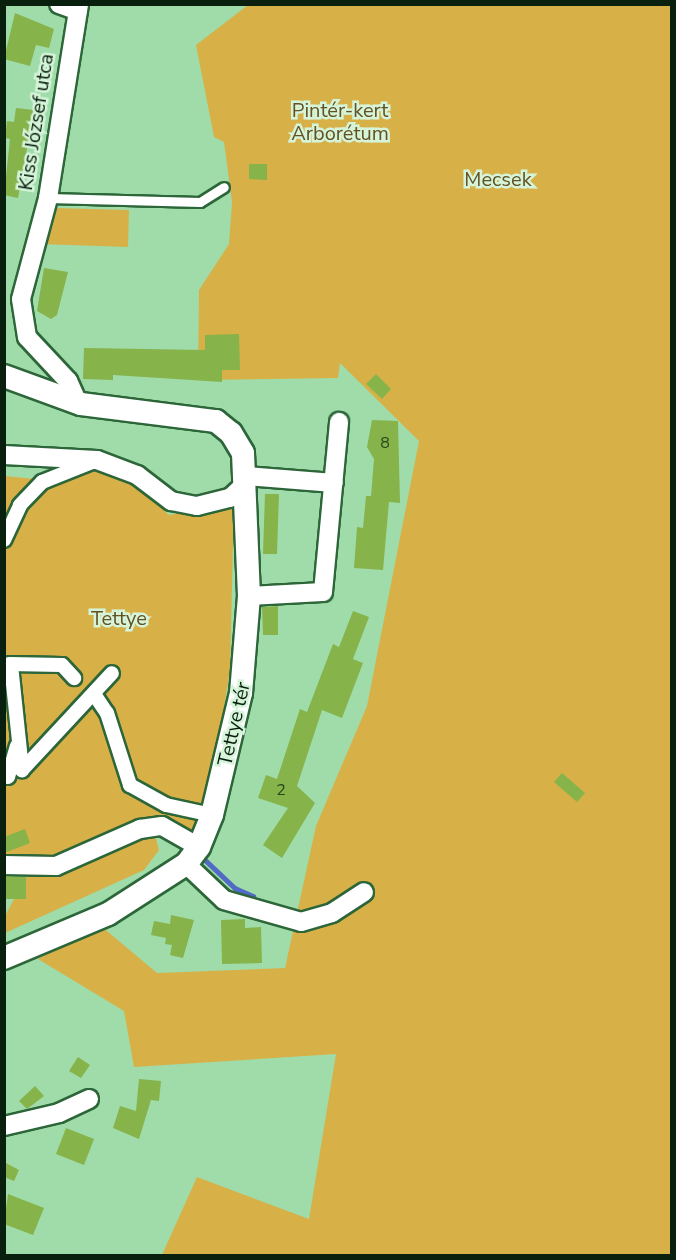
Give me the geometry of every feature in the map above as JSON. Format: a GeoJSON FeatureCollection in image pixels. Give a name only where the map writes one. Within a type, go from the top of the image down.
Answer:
{"type":"FeatureCollection","features":[{"type":"Feature","properties":{"kind":"street"},"geometry":{"type":"LineString","coordinates":[[59,4],[78,8]]}},
{"type":"Feature","properties":{"kind":"street","name":"Kiss József utca"},"geometry":{"type":"LineString","coordinates":[[78,8],[48,198],[24,273],[22,318],[27,337],[68,381],[78,403]]}},
{"type":"Feature","properties":{"kind":"street","name":"Tettye tér"},"geometry":{"type":"LineString","coordinates":[[4,376],[78,403],[166,412],[216,421],[231,433],[243,453],[246,480],[249,596],[245,672],[212,815],[192,850]]}},
{"type":"Feature","properties":{"kind":"street"},"geometry":{"type":"LineString","coordinates":[[249,596],[323,592],[339,422]]}},
{"type":"Feature","properties":{"kind":"street"},"geometry":{"type":"LineString","coordinates":[[4,455],[97,460],[137,475],[171,501],[197,506],[230,498],[246,480],[334,483]]}},
{"type":"Feature","properties":{"kind":"street"},"geometry":{"type":"LineString","coordinates":[[4,540],[20,505],[42,482],[97,460]]}},
{"type":"Feature","properties":{"kind":"street"},"geometry":{"type":"LineString","coordinates":[[75,678],[62,665],[10,664],[22,770],[112,673]]}},
{"type":"Feature","properties":{"kind":"street"},"geometry":{"type":"LineString","coordinates":[[94,694],[107,713],[130,785],[166,805],[212,815]]}},
{"type":"Feature","properties":{"kind":"street"},"geometry":{"type":"LineString","coordinates":[[8,777],[18,741]]}},
{"type":"Feature","properties":{"kind":"street"},"geometry":{"type":"LineString","coordinates":[[4,865],[56,866],[151,827],[162,826],[192,850],[224,900],[301,922],[332,913],[364,892]]}},
{"type":"Feature","properties":{"kind":"street"},"geometry":{"type":"LineString","coordinates":[[4,958],[108,914],[192,850]]}},
{"type":"Feature","properties":{"kind":"street"},"geometry":{"type":"LineString","coordinates":[[4,1126],[59,1113],[89,1099]]}},
{"type":"Feature","properties":{"kind":"lane"},"geometry":{"type":"LineString","coordinates":[[48,198],[200,202],[224,187]]}},
{"type":"Feature","properties":{"kind":"green space","name":"Mecsek"},"geometry":{"type":"Polygon","coordinates":[[[248,5],[671,5],[671,1255],[162,1255],[197,1177],[309,1219],[336,1054],[134,1067],[124,1011],[38,959],[101,926],[157,973],[285,968],[316,826],[367,706],[419,441],[340,363],[338,378],[198,380],[199,290],[229,244],[232,202],[224,142],[214,137],[196,45],[248,5]]]}},
{"type":"Feature","properties":{"kind":"green space"},"geometry":{"type":"Polygon","coordinates":[[[54,208],[129,210],[128,247],[39,244],[54,208]]]}},
{"type":"Feature","properties":{"kind":"green space","name":"Tettye"},"geometry":{"type":"Polygon","coordinates":[[[94,471],[130,479],[169,515],[234,503],[230,670],[213,776],[192,836],[150,820],[60,859],[5,858],[5,476],[65,482],[94,471]]]}},
{"type":"Feature","properties":{"kind":"green space"},"geometry":{"type":"Polygon","coordinates":[[[154,831],[159,850],[144,870],[5,933],[5,916],[25,878],[114,850],[154,831]]]}},
{"type":"Feature","properties":{"kind":"building"},"geometry":{"type":"Polygon","coordinates":[[[15,13],[54,29],[49,48],[36,45],[30,66],[4,59],[15,13]]]}},
{"type":"Feature","properties":{"kind":"building"},"geometry":{"type":"Polygon","coordinates":[[[16,108],[34,110],[18,198],[4,195],[10,139],[5,138],[7,121],[14,122],[16,108]]]}},
{"type":"Feature","properties":{"kind":"building"},"geometry":{"type":"Polygon","coordinates":[[[249,164],[267,164],[267,180],[249,179],[249,164]]]}},
{"type":"Feature","properties":{"kind":"building"},"geometry":{"type":"Polygon","coordinates":[[[44,268],[68,272],[57,315],[51,319],[37,311],[44,268]]]}},
{"type":"Feature","properties":{"kind":"building"},"geometry":{"type":"Polygon","coordinates":[[[239,334],[240,370],[222,370],[222,382],[113,375],[113,380],[83,379],[84,348],[205,350],[205,335],[239,334]]]}},
{"type":"Feature","properties":{"kind":"building"},"geometry":{"type":"Polygon","coordinates":[[[376,374],[391,389],[382,399],[366,384],[376,374]]]}},
{"type":"Feature","properties":{"kind":"building"},"geometry":{"type":"Polygon","coordinates":[[[372,420],[398,421],[400,503],[389,502],[383,570],[354,568],[357,527],[363,528],[366,496],[371,496],[374,459],[367,447],[372,420]]]}},
{"type":"Feature","properties":{"kind":"building"},"geometry":{"type":"Polygon","coordinates":[[[265,494],[279,494],[277,554],[263,554],[265,494]]]}},
{"type":"Feature","properties":{"kind":"building"},"geometry":{"type":"Polygon","coordinates":[[[278,606],[278,635],[263,635],[262,607],[278,606]]]}},
{"type":"Feature","properties":{"kind":"building"},"geometry":{"type":"Polygon","coordinates":[[[353,611],[369,617],[353,659],[363,663],[342,718],[322,710],[297,786],[315,803],[282,858],[263,845],[288,808],[258,798],[266,775],[277,779],[300,709],[307,712],[333,644],[339,647],[353,611]]]}},
{"type":"Feature","properties":{"kind":"building"},"geometry":{"type":"Polygon","coordinates":[[[562,773],[585,793],[577,802],[554,782],[562,773]]]}},
{"type":"Feature","properties":{"kind":"building"},"geometry":{"type":"Polygon","coordinates":[[[25,829],[30,843],[4,853],[4,837],[25,829]]]}},
{"type":"Feature","properties":{"kind":"building"},"geometry":{"type":"Polygon","coordinates":[[[4,876],[26,877],[26,899],[4,899],[4,876]]]}},
{"type":"Feature","properties":{"kind":"building"},"geometry":{"type":"Polygon","coordinates":[[[171,915],[194,920],[183,958],[170,955],[172,945],[165,944],[166,938],[151,935],[154,921],[170,924],[171,915]]]}},
{"type":"Feature","properties":{"kind":"building"},"geometry":{"type":"Polygon","coordinates":[[[245,919],[245,928],[261,927],[262,963],[222,964],[221,920],[245,919]]]}},
{"type":"Feature","properties":{"kind":"building"},"geometry":{"type":"Polygon","coordinates":[[[78,1057],[90,1065],[81,1078],[69,1071],[78,1057]]]}},
{"type":"Feature","properties":{"kind":"building"},"geometry":{"type":"Polygon","coordinates":[[[139,1079],[161,1081],[159,1101],[151,1100],[139,1139],[113,1128],[120,1106],[136,1111],[139,1079]]]}},
{"type":"Feature","properties":{"kind":"building"},"geometry":{"type":"Polygon","coordinates":[[[35,1086],[44,1096],[27,1109],[19,1101],[35,1086]]]}},
{"type":"Feature","properties":{"kind":"building"},"geometry":{"type":"Polygon","coordinates":[[[66,1128],[94,1139],[84,1165],[56,1154],[66,1128]]]}},
{"type":"Feature","properties":{"kind":"building"},"geometry":{"type":"Polygon","coordinates":[[[4,1162],[19,1170],[14,1181],[4,1177],[4,1162]]]}},
{"type":"Feature","properties":{"kind":"building"},"geometry":{"type":"Polygon","coordinates":[[[8,1194],[44,1208],[33,1235],[4,1224],[8,1194]]]}},
{"type":"Feature","properties":{"kind":"waterway"},"geometry":{"type":"LineString","coordinates":[[201,856],[235,888],[253,896]]}},
{"type":"Feature","properties":{"kind":"park label","name":"Pintér-kert Arborétum"},"geometry":{"type":"Point","coordinates":[340,122]}}]}
